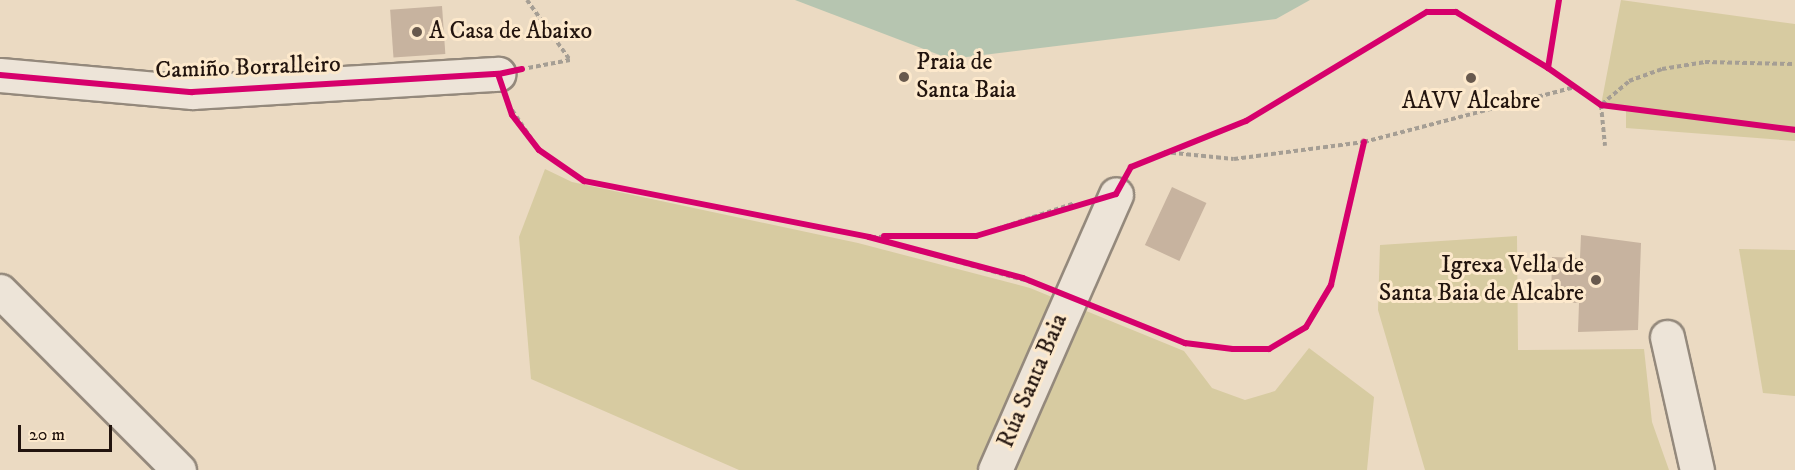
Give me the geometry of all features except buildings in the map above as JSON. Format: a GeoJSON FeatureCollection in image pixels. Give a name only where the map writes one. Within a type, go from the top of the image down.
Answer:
{"type":"FeatureCollection","features":[{"type":"Feature","properties":{"kind":"street","name":"Camiño Borralleiro"},"geometry":{"type":"LineString","coordinates":[[0,75],[192,92],[498,74]]}},
{"type":"Feature","properties":{"kind":"street","name":"Rúa Santa Baia"},"geometry":{"type":"LineString","coordinates":[[995,470],[1068,295],[1116,194]]}},
{"type":"Feature","properties":{"kind":"street"},"geometry":{"type":"LineString","coordinates":[[0,291],[178,470]]}},
{"type":"Feature","properties":{"kind":"street"},"geometry":{"type":"LineString","coordinates":[[1667,337],[1697,470]]}},
{"type":"Feature","properties":{"kind":"path"},"geometry":{"type":"LineString","coordinates":[[527,0],[570,60],[498,74],[512,115],[539,150],[584,181],[869,237],[1068,295],[1185,343],[1269,349],[1306,327],[1331,285],[1364,141]]}},
{"type":"Feature","properties":{"kind":"path"},"geometry":{"type":"LineString","coordinates":[[1548,68],[1559,0]]}},
{"type":"Feature","properties":{"kind":"path"},"geometry":{"type":"LineString","coordinates":[[869,237],[976,236],[1116,194],[1131,167],[1160,152],[1246,121],[1427,12],[1456,12],[1548,68],[1601,105],[1795,130]]}},
{"type":"Feature","properties":{"kind":"path"},"geometry":{"type":"LineString","coordinates":[[1601,105],[1629,81],[1662,69],[1705,62],[1795,64]]}},
{"type":"Feature","properties":{"kind":"path"},"geometry":{"type":"LineString","coordinates":[[1160,152],[1234,159],[1364,141],[1575,87]]}},
{"type":"Feature","properties":{"kind":"path"},"geometry":{"type":"LineString","coordinates":[[1601,105],[1605,146]]}},
{"type":"Feature","properties":{"kind":"shaded area"},"geometry":{"type":"Polygon","coordinates":[[[795,0],[1310,0],[1276,19],[950,59],[795,0]]]}},
{"type":"Feature","properties":{"kind":"shaded area"},"geometry":{"type":"Polygon","coordinates":[[[1621,0],[1795,24],[1795,141],[1626,128],[1626,108],[1601,105],[1621,0]]]}},
{"type":"Feature","properties":{"kind":"shaded area"},"geometry":{"type":"Polygon","coordinates":[[[545,169],[572,182],[858,243],[1030,288],[1184,351],[1212,388],[1245,400],[1275,391],[1309,348],[1374,397],[1367,470],[739,470],[531,379],[519,237],[545,169]]]}},
{"type":"Feature","properties":{"kind":"shaded area"},"geometry":{"type":"Polygon","coordinates":[[[1517,236],[1518,350],[1644,349],[1652,422],[1669,470],[1425,470],[1378,310],[1380,245],[1517,236]]]}},
{"type":"Feature","properties":{"kind":"shaded area"},"geometry":{"type":"Polygon","coordinates":[[[1739,249],[1795,250],[1795,396],[1763,393],[1739,249]]]}},
{"type":"Feature","properties":{"kind":"cycle path"},"geometry":{"type":"LineString","coordinates":[[884,236],[976,236],[1116,194],[1131,167],[1246,121],[1427,12],[1456,12],[1548,68],[1559,0]]}},
{"type":"Feature","properties":{"kind":"cycle path"},"geometry":{"type":"LineString","coordinates":[[1548,68],[1601,105],[1795,130]]}},
{"type":"Feature","properties":{"kind":"cycle path"},"geometry":{"type":"LineString","coordinates":[[522,69],[498,74],[512,115],[539,150],[584,181],[869,237],[1023,278],[1185,343],[1233,349],[1269,349],[1306,327],[1331,285],[1364,142]]}},
{"type":"Feature","properties":{"kind":"cycle path"},"geometry":{"type":"LineString","coordinates":[[0,75],[192,92],[498,74]]}},
{"type":"Feature","properties":{"kind":"place","name":"A Casa de Abaixo"},"geometry":{"type":"Point","coordinates":[417,32]}},
{"type":"Feature","properties":{"kind":"place","name":"Praia de Santa Baia"},"geometry":{"type":"Point","coordinates":[904,77]}},
{"type":"Feature","properties":{"kind":"place","name":"AAVV Alcabre"},"geometry":{"type":"Point","coordinates":[1471,78]}},
{"type":"Feature","properties":{"kind":"place","name":"Igrexa Vella de Santa Baia de Alcabre"},"geometry":{"type":"Point","coordinates":[1596,280]}}]}
